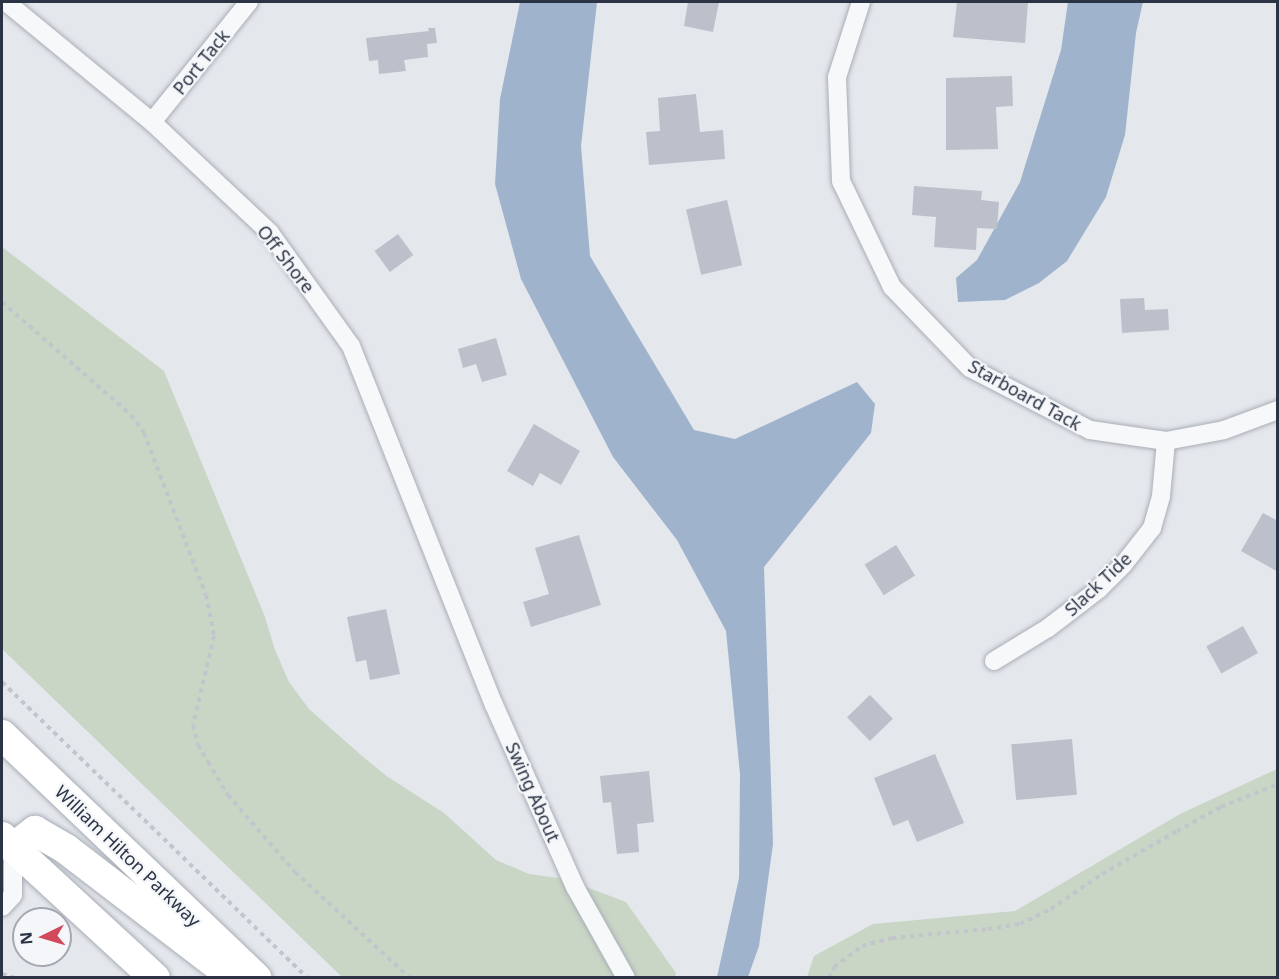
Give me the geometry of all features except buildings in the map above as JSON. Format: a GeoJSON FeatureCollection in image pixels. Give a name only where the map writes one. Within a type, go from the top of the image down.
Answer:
{"type":"FeatureCollection","features":[{"type":"Feature","properties":{"kind":"highway","name":"William Hilton Parkway"},"geometry":{"type":"LineString","coordinates":[[2,735],[256,978]]}},
{"type":"Feature","properties":{"kind":"highway"},"geometry":{"type":"LineString","coordinates":[[155,978],[5,846],[35,831],[66,849],[234,978]]}},
{"type":"Feature","properties":{"kind":"street","name":"Off Shore"},"geometry":{"type":"LineString","coordinates":[[6,2],[152,122],[270,233],[351,346],[453,600]]}},
{"type":"Feature","properties":{"kind":"street","name":"Port Tack"},"geometry":{"type":"LineString","coordinates":[[152,122],[249,2]]}},
{"type":"Feature","properties":{"kind":"street","name":"Starboard Tack"},"geometry":{"type":"LineString","coordinates":[[861,2],[837,77],[840,181],[891,288],[970,368],[1089,430],[1166,441]]}},
{"type":"Feature","properties":{"kind":"street"},"geometry":{"type":"LineString","coordinates":[[1166,441],[1224,430],[1278,410]]}},
{"type":"Feature","properties":{"kind":"street","name":"Slack Tide"},"geometry":{"type":"LineString","coordinates":[[994,661],[1048,628],[1099,589],[1123,565],[1152,528],[1161,496],[1166,441]]}},
{"type":"Feature","properties":{"kind":"street","name":"Swing About"},"geometry":{"type":"LineString","coordinates":[[453,600],[494,705],[575,887],[626,978]]}},
{"type":"Feature","properties":{"kind":"street"},"geometry":{"type":"LineString","coordinates":[[2,907],[13,895],[5,846]]}},
{"type":"Feature","properties":{"kind":"path"},"geometry":{"type":"LineString","coordinates":[[2,302],[131,415],[144,433],[206,594],[214,636],[193,725],[198,745],[208,762],[228,795],[295,872],[410,978]]}},
{"type":"Feature","properties":{"kind":"path"},"geometry":{"type":"LineString","coordinates":[[2,682],[307,978]]}},
{"type":"Feature","properties":{"kind":"path"},"geometry":{"type":"LineString","coordinates":[[829,978],[834,967],[862,946],[915,935],[1020,924],[1051,909],[1102,874],[1185,826],[1221,807],[1278,784]]}},
{"type":"Feature","properties":{"kind":"path"},"geometry":{"type":"LineString","coordinates":[[2,974],[15,978]]}},
{"type":"Feature","properties":{"kind":"green space"},"geometry":{"type":"Polygon","coordinates":[[[2,247],[164,371],[265,617],[275,650],[289,682],[309,709],[388,777],[444,813],[496,860],[529,874],[565,879],[626,902],[676,973],[675,977],[342,977],[2,649],[2,247]]]}},
{"type":"Feature","properties":{"kind":"green space"},"geometry":{"type":"Polygon","coordinates":[[[1277,769],[1277,977],[807,977],[814,956],[873,924],[1015,911],[1180,814],[1277,769]]]}},
{"type":"Feature","properties":{"kind":"water"},"geometry":{"type":"Polygon","coordinates":[[[520,2],[597,2],[581,146],[590,256],[694,430],[735,439],[857,382],[875,404],[871,433],[764,567],[773,844],[759,946],[748,977],[717,977],[739,878],[740,774],[726,631],[677,540],[613,457],[521,279],[495,184],[500,99],[520,2]]]}},
{"type":"Feature","properties":{"kind":"water"},"geometry":{"type":"Polygon","coordinates":[[[1068,2],[1143,2],[1136,33],[1125,135],[1106,197],[1067,261],[1039,283],[1005,300],[958,302],[956,278],[977,260],[1020,182],[1061,50],[1068,2]]]}}]}
